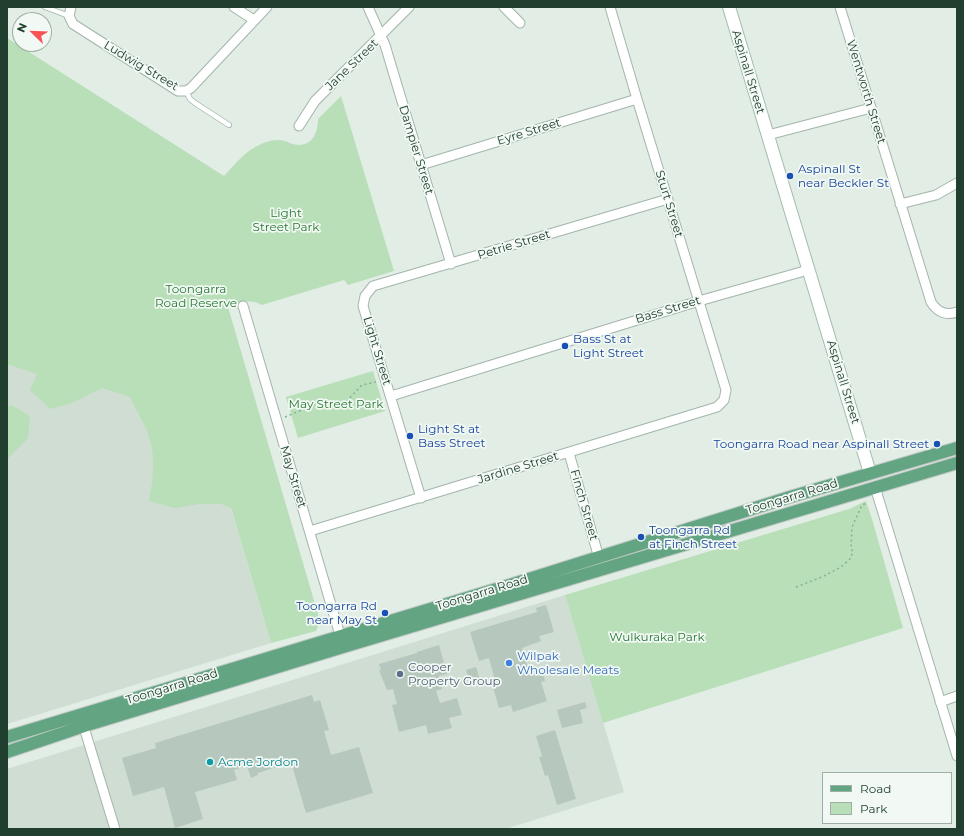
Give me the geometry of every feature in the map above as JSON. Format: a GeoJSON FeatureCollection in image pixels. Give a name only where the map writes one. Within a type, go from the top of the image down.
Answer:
{"type":"FeatureCollection","features":[{"type":"Feature","properties":{"kind":"main road","name":"Aspinall Street"},"geometry":{"type":"LineString","coordinates":[[729,7],[875,487]]}},
{"type":"Feature","properties":{"kind":"main road","name":"Toongarra Road"},"geometry":{"type":"LineString","coordinates":[[7,737],[599,558],[870,473],[957,448]]}},
{"type":"Feature","properties":{"kind":"main road","name":"Toongarra Road"},"geometry":{"type":"LineString","coordinates":[[7,752],[84,726],[343,647],[957,463]]}},
{"type":"Feature","properties":{"kind":"street"},"geometry":{"type":"LineString","coordinates":[[234,7],[254,20]]}},
{"type":"Feature","properties":{"kind":"street","name":"Ludwig Street"},"geometry":{"type":"LineString","coordinates":[[70,12],[73,24],[178,91],[186,91],[191,88],[267,7]]}},
{"type":"Feature","properties":{"kind":"street","name":"Dampier Street"},"geometry":{"type":"LineString","coordinates":[[368,7],[381,36],[450,264]]}},
{"type":"Feature","properties":{"kind":"street","name":"Jane Street"},"geometry":{"type":"LineString","coordinates":[[299,126],[315,101],[409,7]]}},
{"type":"Feature","properties":{"kind":"street"},"geometry":{"type":"LineString","coordinates":[[504,7],[520,23]]}},
{"type":"Feature","properties":{"kind":"street","name":"Sturt Street"},"geometry":{"type":"LineString","coordinates":[[610,7],[726,390],[724,400]]}},
{"type":"Feature","properties":{"kind":"street","name":"Wentworth Street"},"geometry":{"type":"LineString","coordinates":[[840,7],[931,302],[934,308],[945,314],[957,312]]}},
{"type":"Feature","properties":{"kind":"street","name":"Eyre Street"},"geometry":{"type":"LineString","coordinates":[[421,165],[637,99]]}},
{"type":"Feature","properties":{"kind":"street"},"geometry":{"type":"LineString","coordinates":[[768,135],[871,108]]}},
{"type":"Feature","properties":{"kind":"street"},"geometry":{"type":"LineString","coordinates":[[900,204],[936,195],[957,184]]}},
{"type":"Feature","properties":{"kind":"street","name":"Petrie Street"},"geometry":{"type":"LineString","coordinates":[[365,296],[373,286],[668,199]]}},
{"type":"Feature","properties":{"kind":"street","name":"Bass Street"},"geometry":{"type":"LineString","coordinates":[[391,396],[699,300],[808,270]]}},
{"type":"Feature","properties":{"kind":"street","name":"Light Street"},"geometry":{"type":"LineString","coordinates":[[365,296],[363,306],[421,498]]}},
{"type":"Feature","properties":{"kind":"street","name":"May Street"},"geometry":{"type":"LineString","coordinates":[[243,306],[343,647]]}},
{"type":"Feature","properties":{"kind":"street","name":"Jardine Street"},"geometry":{"type":"LineString","coordinates":[[310,531],[717,408],[724,400]]}},
{"type":"Feature","properties":{"kind":"street","name":"Finch Street"},"geometry":{"type":"LineString","coordinates":[[569,453],[599,558]]}},
{"type":"Feature","properties":{"kind":"street","name":"Aspinall Street"},"geometry":{"type":"LineString","coordinates":[[875,487],[957,756]]}},
{"type":"Feature","properties":{"kind":"street"},"geometry":{"type":"LineString","coordinates":[[940,702],[957,696]]}},
{"type":"Feature","properties":{"kind":"street"},"geometry":{"type":"LineString","coordinates":[[80,714],[115,829]]}},
{"type":"Feature","properties":{"kind":"lane"},"geometry":{"type":"LineString","coordinates":[[46,7],[70,12]]}},
{"type":"Feature","properties":{"kind":"lane"},"geometry":{"type":"LineString","coordinates":[[186,91],[190,99],[195,103],[229,125]]}},
{"type":"Feature","properties":{"kind":"path"},"geometry":{"type":"LineString","coordinates":[[276,420],[314,405],[340,405],[345,403],[362,385],[375,383],[385,376]]}},
{"type":"Feature","properties":{"kind":"path"},"geometry":{"type":"LineString","coordinates":[[796,587],[822,577],[845,564],[850,559],[853,552],[851,548],[852,527],[862,505],[867,503]]}},
{"type":"Feature","properties":{"kind":"shaded area"},"geometry":{"type":"Polygon","coordinates":[[[163,281],[271,643],[7,724],[7,336],[163,281]]]}},
{"type":"Feature","properties":{"kind":"shaded area"},"geometry":{"type":"Polygon","coordinates":[[[565,595],[624,792],[505,829],[7,829],[7,769],[565,595]]]}},
{"type":"Feature","properties":{"kind":"green space"},"geometry":{"type":"Polygon","coordinates":[[[7,38],[12,41],[12,52],[29,52],[224,176],[245,154],[261,144],[278,140],[299,145],[312,140],[316,132],[318,119],[341,96],[394,271],[348,285],[344,280],[262,305],[249,302],[228,307],[320,621],[316,631],[271,643],[231,508],[221,504],[199,504],[175,508],[149,501],[153,473],[153,455],[146,428],[130,397],[102,388],[72,403],[50,409],[30,390],[37,374],[7,364],[7,38]]]}},
{"type":"Feature","properties":{"kind":"green space","name":"May Street Park"},"geometry":{"type":"Polygon","coordinates":[[[373,371],[385,411],[298,438],[286,397],[373,371]]]}},
{"type":"Feature","properties":{"kind":"green space"},"geometry":{"type":"Polygon","coordinates":[[[11,405],[30,416],[28,438],[7,459],[7,407],[11,405]]]}},
{"type":"Feature","properties":{"kind":"green space","name":"Wulkuraka Park"},"geometry":{"type":"Polygon","coordinates":[[[866,501],[903,628],[603,723],[565,595],[849,509],[866,501]]]}},
{"type":"Feature","properties":{"kind":"building","name":"Wilpak Wholesale Meats"},"geometry":{"type":"Polygon","coordinates":[[[546,605],[554,632],[539,636],[541,641],[522,648],[529,671],[541,667],[545,681],[541,682],[547,701],[513,712],[511,705],[499,708],[491,681],[495,680],[489,658],[479,661],[470,632],[537,612],[536,608],[546,605]]]}},
{"type":"Feature","properties":{"kind":"building"},"geometry":{"type":"Polygon","coordinates":[[[439,645],[447,674],[439,676],[442,689],[436,691],[440,703],[457,698],[462,715],[449,718],[452,728],[428,734],[426,725],[399,732],[392,705],[397,704],[393,689],[387,690],[379,670],[381,670],[379,664],[439,645]]]}},
{"type":"Feature","properties":{"kind":"building"},"geometry":{"type":"Polygon","coordinates":[[[476,667],[480,680],[470,683],[466,670],[476,667]]]}},
{"type":"Feature","properties":{"kind":"building","name":"Acme Jordon"},"geometry":{"type":"Polygon","coordinates":[[[312,695],[314,702],[320,700],[329,730],[324,731],[331,755],[359,747],[373,793],[306,813],[291,762],[258,773],[258,775],[251,778],[247,766],[234,770],[237,780],[195,792],[203,819],[175,828],[164,787],[133,796],[122,758],[156,748],[155,743],[312,695]]]}},
{"type":"Feature","properties":{"kind":"building"},"geometry":{"type":"Polygon","coordinates":[[[585,702],[587,708],[580,710],[583,723],[562,728],[557,710],[585,702]]]}},
{"type":"Feature","properties":{"kind":"building"},"geometry":{"type":"Polygon","coordinates":[[[555,730],[576,799],[557,805],[548,775],[545,776],[539,757],[542,756],[536,736],[555,730]]]}},
{"type":"Feature","properties":{"kind":"place","name":"Aspinall St near Beckler St"},"geometry":{"type":"Point","coordinates":[790,176]}},
{"type":"Feature","properties":{"kind":"place","name":"Bass St at Light Street"},"geometry":{"type":"Point","coordinates":[565,346]}},
{"type":"Feature","properties":{"kind":"place","name":"Light St at Bass Street"},"geometry":{"type":"Point","coordinates":[410,436]}},
{"type":"Feature","properties":{"kind":"place","name":"Toongarra Road near Aspinall Street"},"geometry":{"type":"Point","coordinates":[937,444]}},
{"type":"Feature","properties":{"kind":"place","name":"Toongarra Rd at Finch Street"},"geometry":{"type":"Point","coordinates":[641,537]}},
{"type":"Feature","properties":{"kind":"place","name":"Toongarra Rd near May St"},"geometry":{"type":"Point","coordinates":[385,613]}},
{"type":"Feature","properties":{"kind":"place","name":"Wilpak Wholesale Meats"},"geometry":{"type":"Point","coordinates":[509,663]}},
{"type":"Feature","properties":{"kind":"place","name":"Cooper Property Group"},"geometry":{"type":"Point","coordinates":[400,674]}},
{"type":"Feature","properties":{"kind":"place","name":"Acme Jordon"},"geometry":{"type":"Point","coordinates":[210,762]}},
{"type":"Feature","properties":{"kind":"park label","name":"Light Street Park"},"geometry":{"type":"Point","coordinates":[286,220]}},
{"type":"Feature","properties":{"kind":"park label","name":"Toongarra Road Reserve"},"geometry":{"type":"Point","coordinates":[196,296]}}]}
